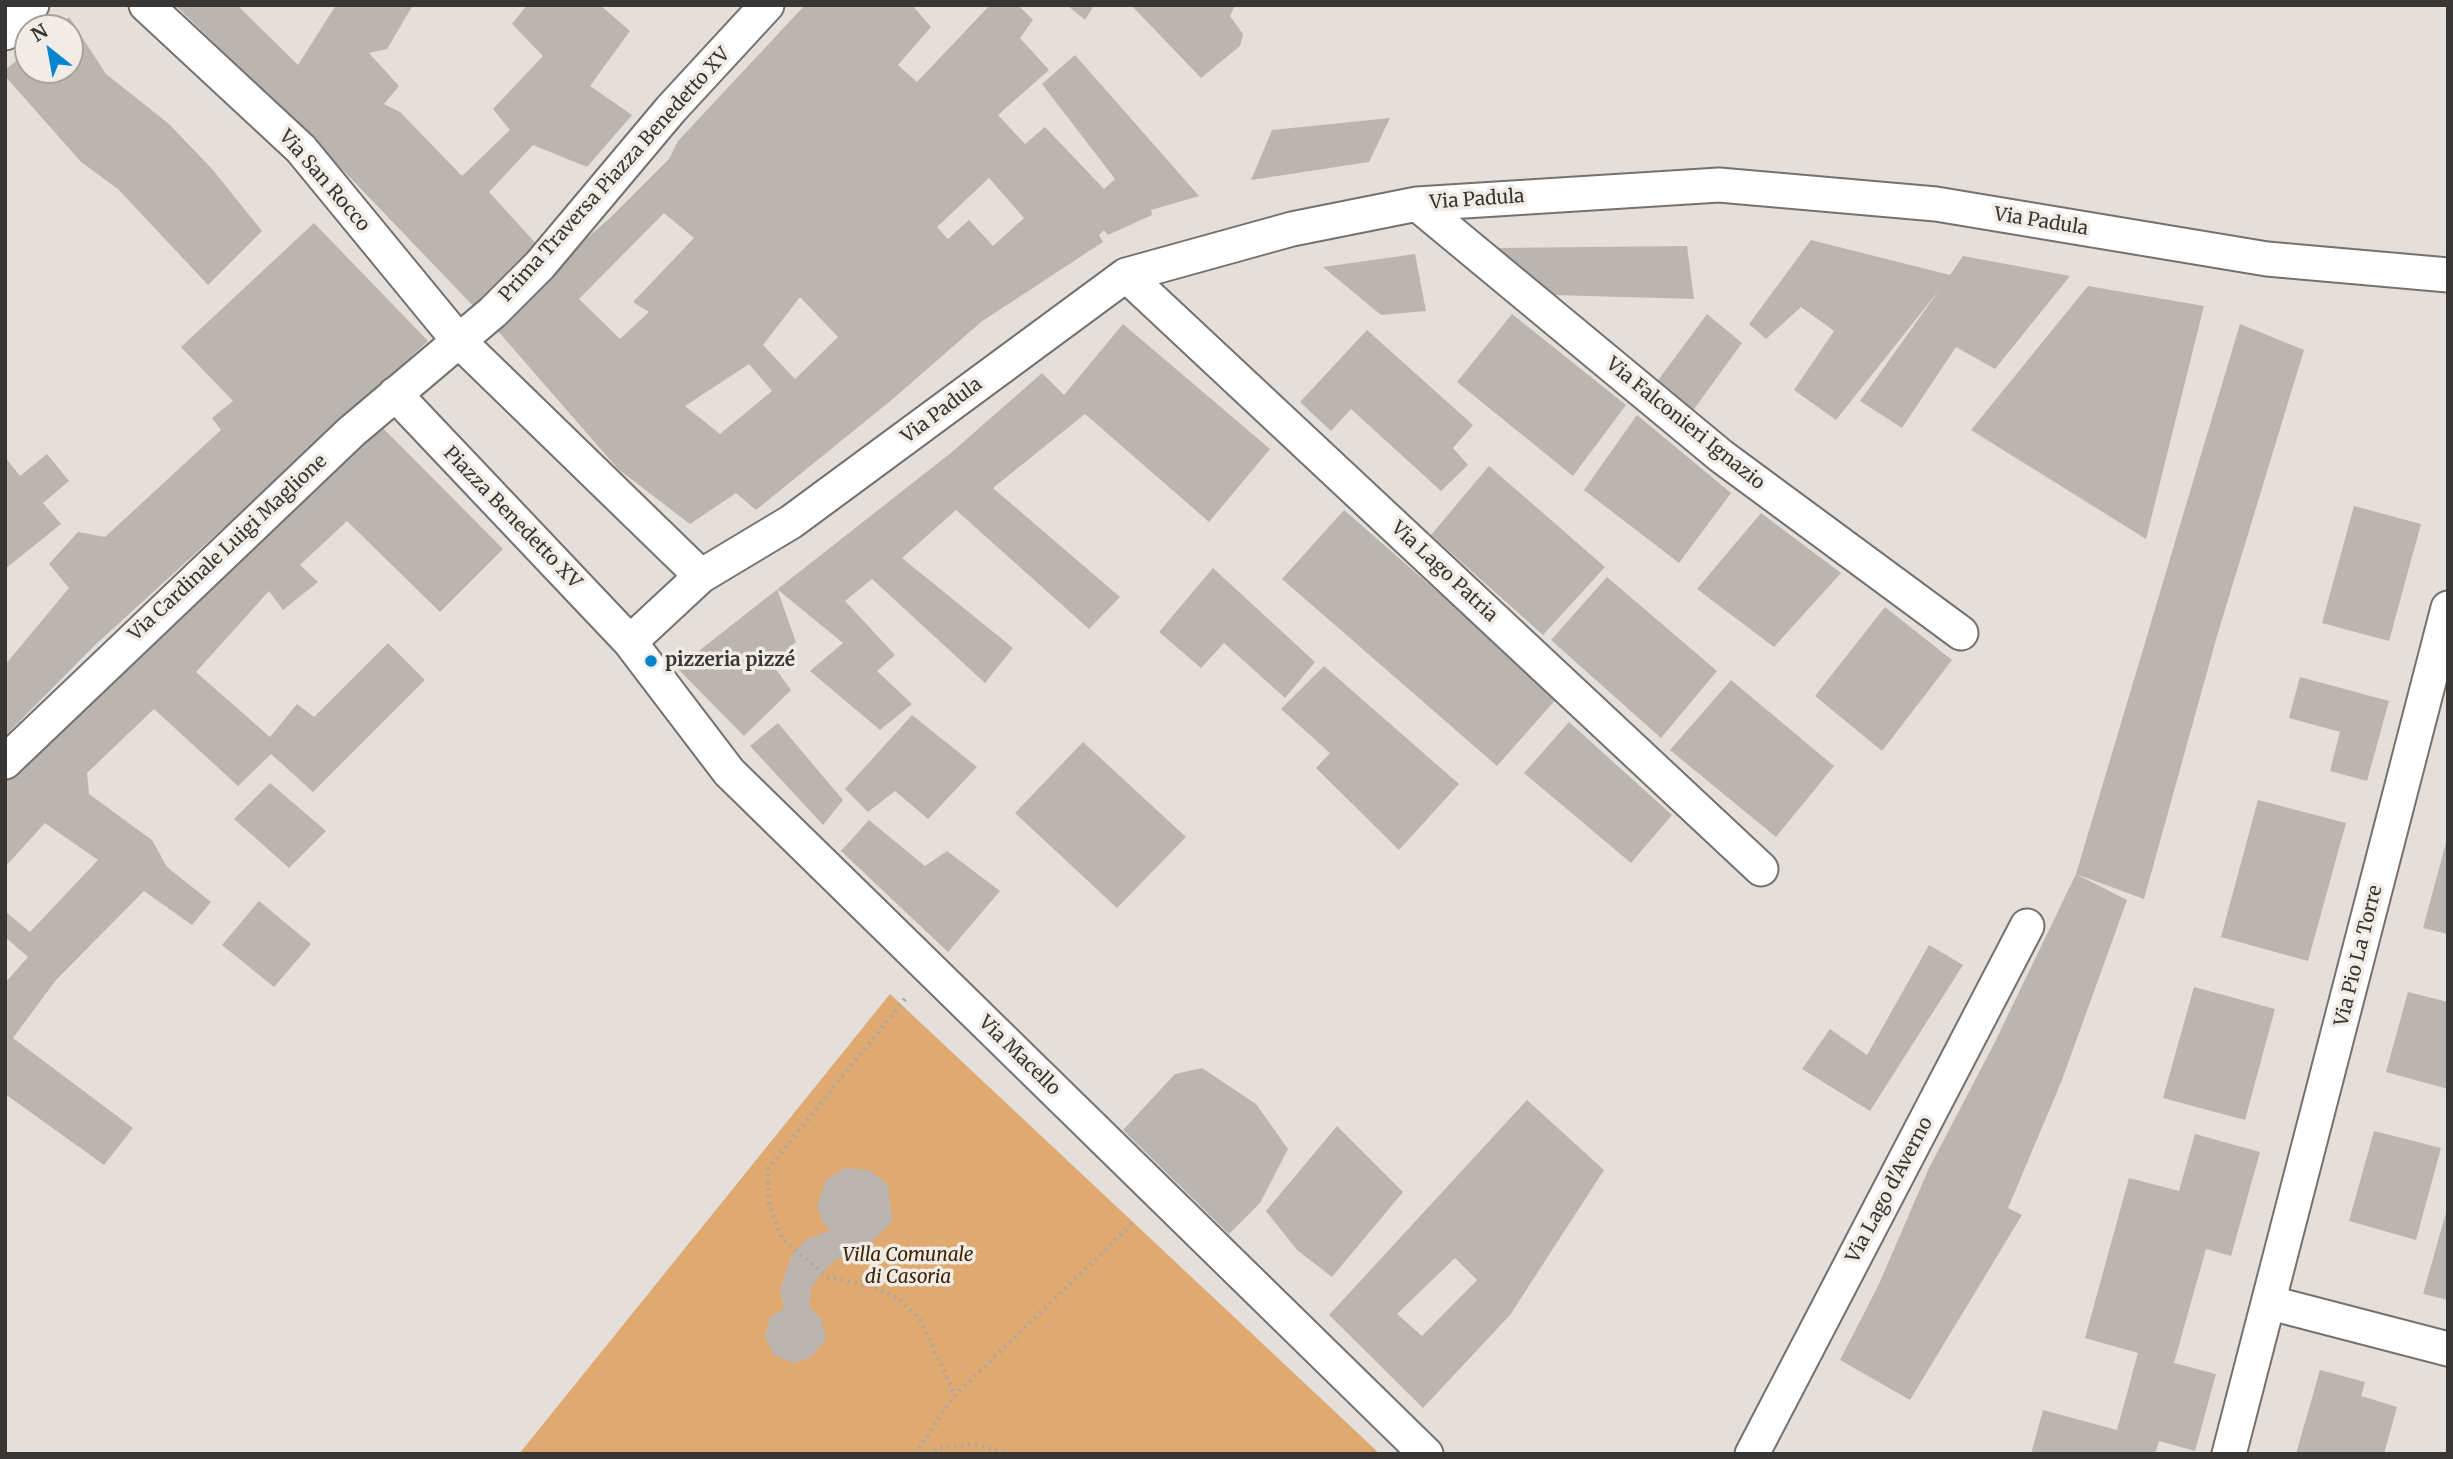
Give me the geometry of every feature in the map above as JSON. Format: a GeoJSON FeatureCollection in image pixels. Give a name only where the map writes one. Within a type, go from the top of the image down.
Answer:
{"type":"FeatureCollection","features":[{"type":"Feature","properties":{"kind":"street"},"geometry":{"type":"LineString","coordinates":[[5,33],[32,5]]}},
{"type":"Feature","properties":{"kind":"street","name":"Via San Rocco"},"geometry":{"type":"LineString","coordinates":[[146,5],[301,149],[458,341]]}},
{"type":"Feature","properties":{"kind":"street","name":"Prima Traversa Piazza Benedetto XV"},"geometry":{"type":"LineString","coordinates":[[458,341],[493,312],[540,265],[671,110],[767,5]]}},
{"type":"Feature","properties":{"kind":"street","name":"Via Padula"},"geometry":{"type":"LineString","coordinates":[[630,642],[701,576],[791,522],[1126,275],[1292,229],[1417,204],[1719,185],[1936,204],[2267,259],[2448,275]]}},
{"type":"Feature","properties":{"kind":"street","name":"Via Falconieri Ignazio"},"geometry":{"type":"LineString","coordinates":[[1417,204],[1721,456],[1961,633]]}},
{"type":"Feature","properties":{"kind":"street","name":"Via Lago Patria"},"geometry":{"type":"LineString","coordinates":[[1126,275],[1761,869]]}},
{"type":"Feature","properties":{"kind":"street"},"geometry":{"type":"LineString","coordinates":[[458,341],[701,576]]}},
{"type":"Feature","properties":{"kind":"street","name":"Via Cardinale Luigi Maglione"},"geometry":{"type":"LineString","coordinates":[[5,762],[92,677],[395,394],[458,341]]}},
{"type":"Feature","properties":{"kind":"street","name":"Piazza Benedetto XV"},"geometry":{"type":"LineString","coordinates":[[395,394],[630,642]]}},
{"type":"Feature","properties":{"kind":"street","name":"Via Pio La Torre"},"geometry":{"type":"LineString","coordinates":[[2229,1454],[2271,1303],[2448,608]]}},
{"type":"Feature","properties":{"kind":"street","name":"Via Macello"},"geometry":{"type":"LineString","coordinates":[[630,642],[729,772],[1426,1454]]}},
{"type":"Feature","properties":{"kind":"street","name":"Via Lago d'Averno"},"geometry":{"type":"LineString","coordinates":[[1752,1454],[2027,926]]}},
{"type":"Feature","properties":{"kind":"street"},"geometry":{"type":"LineString","coordinates":[[2271,1303],[2448,1349]]}},
{"type":"Feature","properties":{"kind":"path"},"geometry":{"type":"LineString","coordinates":[[931,969],[767,1170],[768,1193],[769,1204],[782,1239],[828,1277],[870,1286],[898,1298],[920,1319],[955,1395]]}},
{"type":"Feature","properties":{"kind":"path"},"geometry":{"type":"LineString","coordinates":[[915,1454],[955,1395],[1161,1195]]}},
{"type":"Feature","properties":{"kind":"path"},"geometry":{"type":"LineString","coordinates":[[928,1454],[939,1448],[974,1444],[1010,1454]]}},
{"type":"Feature","properties":{"kind":"green space","name":"Villa Comunale di Casoria"},"geometry":{"type":"Polygon","coordinates":[[[890,994],[1380,1454],[519,1454],[890,994]]]}},
{"type":"Feature","properties":{"kind":"building"},"geometry":{"type":"Polygon","coordinates":[[[175,5],[237,5],[298,65],[336,5],[413,5],[387,49],[369,53],[399,86],[384,104],[400,112],[462,176],[510,130],[493,109],[543,56],[512,24],[527,5],[600,5],[630,31],[590,86],[632,115],[587,167],[533,145],[489,192],[540,248],[479,312],[314,140],[175,5]]]}},
{"type":"Feature","properties":{"kind":"building"},"geometry":{"type":"Polygon","coordinates":[[[805,5],[912,5],[931,27],[898,65],[917,82],[990,5],[1018,5],[1033,20],[1020,38],[1049,70],[998,115],[1025,144],[1045,127],[1104,189],[1115,179],[1042,84],[1075,55],[1199,196],[1151,210],[1152,215],[1108,235],[1104,230],[1099,235],[1103,242],[981,322],[894,398],[756,510],[736,493],[690,524],[618,469],[497,330],[560,261],[610,218],[669,159],[678,141],[805,5]],[[989,178],[937,227],[948,239],[969,220],[993,246],[1024,218],[989,178]],[[664,213],[579,299],[620,339],[649,312],[633,302],[694,238],[664,213]],[[800,297],[763,345],[795,379],[838,337],[800,297]],[[749,364],[685,406],[720,434],[772,391],[749,364]]]}},
{"type":"Feature","properties":{"kind":"building"},"geometry":{"type":"Polygon","coordinates":[[[1067,5],[1094,5],[1085,20],[1067,5]]]}},
{"type":"Feature","properties":{"kind":"building"},"geometry":{"type":"Polygon","coordinates":[[[1131,5],[1235,5],[1230,16],[1243,34],[1240,46],[1201,78],[1131,5]]]}},
{"type":"Feature","properties":{"kind":"building"},"geometry":{"type":"Polygon","coordinates":[[[84,40],[106,74],[169,124],[213,170],[262,231],[208,285],[118,189],[81,162],[5,76],[5,70],[14,63],[14,84],[84,84],[84,40]]]}},
{"type":"Feature","properties":{"kind":"building"},"geometry":{"type":"Polygon","coordinates":[[[1390,118],[1369,162],[1251,180],[1272,130],[1390,118]]]}},
{"type":"Feature","properties":{"kind":"building"},"geometry":{"type":"Polygon","coordinates":[[[314,223],[428,341],[94,646],[5,736],[5,665],[69,588],[49,564],[78,532],[105,537],[221,430],[212,418],[233,401],[181,347],[314,223]]]}},
{"type":"Feature","properties":{"kind":"building"},"geometry":{"type":"Polygon","coordinates":[[[1811,240],[1950,275],[1963,256],[2070,276],[1995,369],[1956,347],[1902,428],[1860,401],[1940,289],[1836,420],[1794,390],[1834,331],[1801,307],[1766,339],[1749,324],[1811,240]]]}},
{"type":"Feature","properties":{"kind":"building"},"geometry":{"type":"Polygon","coordinates":[[[1687,246],[1694,299],[1553,295],[1497,248],[1687,246]]]}},
{"type":"Feature","properties":{"kind":"building"},"geometry":{"type":"Polygon","coordinates":[[[1415,254],[1426,311],[1381,315],[1323,267],[1415,254]]]}},
{"type":"Feature","properties":{"kind":"building"},"geometry":{"type":"Polygon","coordinates":[[[2088,286],[2204,306],[2146,539],[1971,430],[2088,286]]]}},
{"type":"Feature","properties":{"kind":"building"},"geometry":{"type":"Polygon","coordinates":[[[1512,314],[1626,405],[1573,476],[1457,382],[1512,314]]]}},
{"type":"Feature","properties":{"kind":"building"},"geometry":{"type":"Polygon","coordinates":[[[1707,314],[1742,343],[1692,412],[1656,383],[1707,314]]]}},
{"type":"Feature","properties":{"kind":"building"},"geometry":{"type":"Polygon","coordinates":[[[1123,324],[1270,449],[1209,522],[1085,414],[993,488],[1120,597],[1089,629],[956,510],[902,558],[1013,648],[985,683],[872,579],[845,601],[895,655],[877,671],[912,704],[880,730],[810,671],[843,643],[777,589],[952,452],[1042,373],[1064,395],[1123,324]]]}},
{"type":"Feature","properties":{"kind":"building"},"geometry":{"type":"Polygon","coordinates":[[[2240,324],[2304,350],[2217,636],[2144,899],[2076,874],[2240,324]]]}},
{"type":"Feature","properties":{"kind":"building"},"geometry":{"type":"Polygon","coordinates":[[[1367,330],[1473,425],[1453,448],[1468,465],[1441,491],[1351,409],[1331,431],[1300,402],[1367,330]]]}},
{"type":"Feature","properties":{"kind":"building"},"geometry":{"type":"Polygon","coordinates":[[[1637,415],[1731,493],[1679,563],[1584,490],[1637,415]]]}},
{"type":"Feature","properties":{"kind":"building"},"geometry":{"type":"Polygon","coordinates":[[[381,426],[503,549],[440,612],[347,521],[300,565],[318,582],[283,610],[269,591],[196,672],[270,737],[297,704],[314,717],[388,643],[425,680],[313,792],[271,754],[238,786],[154,709],[87,773],[89,794],[152,840],[167,867],[211,902],[192,925],[144,891],[56,980],[13,1038],[133,1128],[104,1165],[5,1094],[5,983],[28,957],[5,937],[5,911],[30,932],[98,860],[45,823],[5,867],[5,778],[381,426]]]}},
{"type":"Feature","properties":{"kind":"building"},"geometry":{"type":"Polygon","coordinates":[[[47,454],[69,481],[43,503],[61,524],[5,569],[5,457],[20,476],[47,454]]]}},
{"type":"Feature","properties":{"kind":"building"},"geometry":{"type":"Polygon","coordinates":[[[1489,466],[1605,567],[1543,635],[1431,535],[1489,466]]]}},
{"type":"Feature","properties":{"kind":"building"},"geometry":{"type":"Polygon","coordinates":[[[2354,506],[2421,524],[2389,641],[2322,623],[2354,506]]]}},
{"type":"Feature","properties":{"kind":"building"},"geometry":{"type":"Polygon","coordinates":[[[1344,510],[1558,697],[1497,766],[1282,579],[1344,510]]]}},
{"type":"Feature","properties":{"kind":"building"},"geometry":{"type":"Polygon","coordinates":[[[1761,513],[1841,573],[1774,647],[1697,589],[1761,513]]]}},
{"type":"Feature","properties":{"kind":"building"},"geometry":{"type":"Polygon","coordinates":[[[1213,568],[1315,662],[1285,698],[1224,643],[1201,668],[1159,632],[1213,568]]]}},
{"type":"Feature","properties":{"kind":"building"},"geometry":{"type":"Polygon","coordinates":[[[1607,577],[1717,671],[1661,738],[1551,640],[1607,577]]]}},
{"type":"Feature","properties":{"kind":"building"},"geometry":{"type":"Polygon","coordinates":[[[777,589],[796,642],[772,664],[791,690],[744,736],[677,668],[777,589]]]}},
{"type":"Feature","properties":{"kind":"building"},"geometry":{"type":"Polygon","coordinates":[[[1885,607],[1952,660],[1882,751],[1815,696],[1885,607]]]}},
{"type":"Feature","properties":{"kind":"building"},"geometry":{"type":"Polygon","coordinates":[[[1324,666],[1459,784],[1399,850],[1316,768],[1330,753],[1281,709],[1324,666]]]}},
{"type":"Feature","properties":{"kind":"building"},"geometry":{"type":"Polygon","coordinates":[[[2300,677],[2389,701],[2367,781],[2330,771],[2340,732],[2289,718],[2300,677]]]}},
{"type":"Feature","properties":{"kind":"building"},"geometry":{"type":"Polygon","coordinates":[[[1731,680],[1834,766],[1776,837],[1670,750],[1731,680]]]}},
{"type":"Feature","properties":{"kind":"building"},"geometry":{"type":"Polygon","coordinates":[[[912,715],[977,767],[928,819],[895,791],[868,812],[845,789],[912,715]]]}},
{"type":"Feature","properties":{"kind":"building"},"geometry":{"type":"Polygon","coordinates":[[[1569,722],[1672,815],[1631,863],[1524,773],[1569,722]]]}},
{"type":"Feature","properties":{"kind":"building"},"geometry":{"type":"Polygon","coordinates":[[[778,723],[843,800],[823,825],[750,746],[778,723]]]}},
{"type":"Feature","properties":{"kind":"building"},"geometry":{"type":"Polygon","coordinates":[[[1083,742],[1186,837],[1117,908],[1015,813],[1083,742]]]}},
{"type":"Feature","properties":{"kind":"building"},"geometry":{"type":"Polygon","coordinates":[[[270,783],[326,831],[289,868],[234,819],[270,783]]]}},
{"type":"Feature","properties":{"kind":"building"},"geometry":{"type":"Polygon","coordinates":[[[2258,800],[2346,823],[2308,961],[2221,937],[2258,800]]]}},
{"type":"Feature","properties":{"kind":"building"},"geometry":{"type":"Polygon","coordinates":[[[869,820],[925,866],[947,851],[1000,891],[948,952],[841,851],[869,820]]]}},
{"type":"Feature","properties":{"kind":"building"},"geometry":{"type":"Polygon","coordinates":[[[2448,839],[2448,934],[2423,928],[2448,839]]]}},
{"type":"Feature","properties":{"kind":"building"},"geometry":{"type":"Polygon","coordinates":[[[2076,874],[2127,900],[2062,1080],[2008,1208],[2022,1215],[1910,1400],[1840,1360],[1879,1284],[1929,1168],[1993,1046],[2076,874]]]}},
{"type":"Feature","properties":{"kind":"building"},"geometry":{"type":"Polygon","coordinates":[[[259,901],[311,944],[274,987],[222,945],[259,901]]]}},
{"type":"Feature","properties":{"kind":"building"},"geometry":{"type":"Polygon","coordinates":[[[1929,945],[1963,965],[1870,1111],[1802,1069],[1830,1029],[1867,1055],[1929,945]]]}},
{"type":"Feature","properties":{"kind":"building"},"geometry":{"type":"Polygon","coordinates":[[[2194,987],[2275,1009],[2245,1120],[2163,1098],[2194,987]]]}},
{"type":"Feature","properties":{"kind":"building"},"geometry":{"type":"Polygon","coordinates":[[[2408,992],[2448,1002],[2448,1089],[2386,1072],[2408,992]]]}},
{"type":"Feature","properties":{"kind":"building"},"geometry":{"type":"Polygon","coordinates":[[[1202,1068],[1256,1104],[1288,1149],[1260,1203],[1229,1234],[1123,1130],[1175,1074],[1202,1068]]]}},
{"type":"Feature","properties":{"kind":"building"},"geometry":{"type":"Polygon","coordinates":[[[1527,1100],[1604,1170],[1510,1315],[1423,1408],[1329,1315],[1527,1100]],[[1455,1258],[1397,1314],[1422,1336],[1477,1280],[1455,1258]]]}},
{"type":"Feature","properties":{"kind":"building"},"geometry":{"type":"Polygon","coordinates":[[[1337,1126],[1403,1192],[1332,1277],[1297,1250],[1266,1211],[1337,1126]]]}},
{"type":"Feature","properties":{"kind":"building"},"geometry":{"type":"Polygon","coordinates":[[[2374,1131],[2441,1148],[2416,1240],[2349,1221],[2374,1131]]]}},
{"type":"Feature","properties":{"kind":"building"},"geometry":{"type":"Polygon","coordinates":[[[2195,1134],[2260,1152],[2231,1256],[2206,1249],[2174,1363],[2216,1374],[2195,1451],[2159,1441],[2155,1454],[2031,1454],[2043,1410],[2117,1430],[2138,1353],[2085,1338],[2129,1178],[2179,1191],[2195,1134]]]}},
{"type":"Feature","properties":{"kind":"building"},"geometry":{"type":"Polygon","coordinates":[[[845,1168],[869,1170],[888,1185],[892,1222],[871,1242],[833,1262],[820,1275],[811,1288],[809,1306],[821,1319],[826,1339],[811,1357],[793,1363],[774,1355],[765,1337],[770,1317],[784,1309],[780,1290],[792,1254],[807,1239],[831,1230],[823,1223],[817,1205],[826,1180],[845,1168]]]}},
{"type":"Feature","properties":{"kind":"building"},"geometry":{"type":"Polygon","coordinates":[[[2448,1209],[2448,1300],[2423,1294],[2448,1209]]]}},
{"type":"Feature","properties":{"kind":"building"},"geometry":{"type":"Polygon","coordinates":[[[2320,1370],[2365,1382],[2361,1396],[2397,1407],[2384,1454],[2296,1454],[2320,1370]]]}},
{"type":"Feature","properties":{"kind":"place","name":"pizzeria pizzé"},"geometry":{"type":"Point","coordinates":[651,661]}}]}
